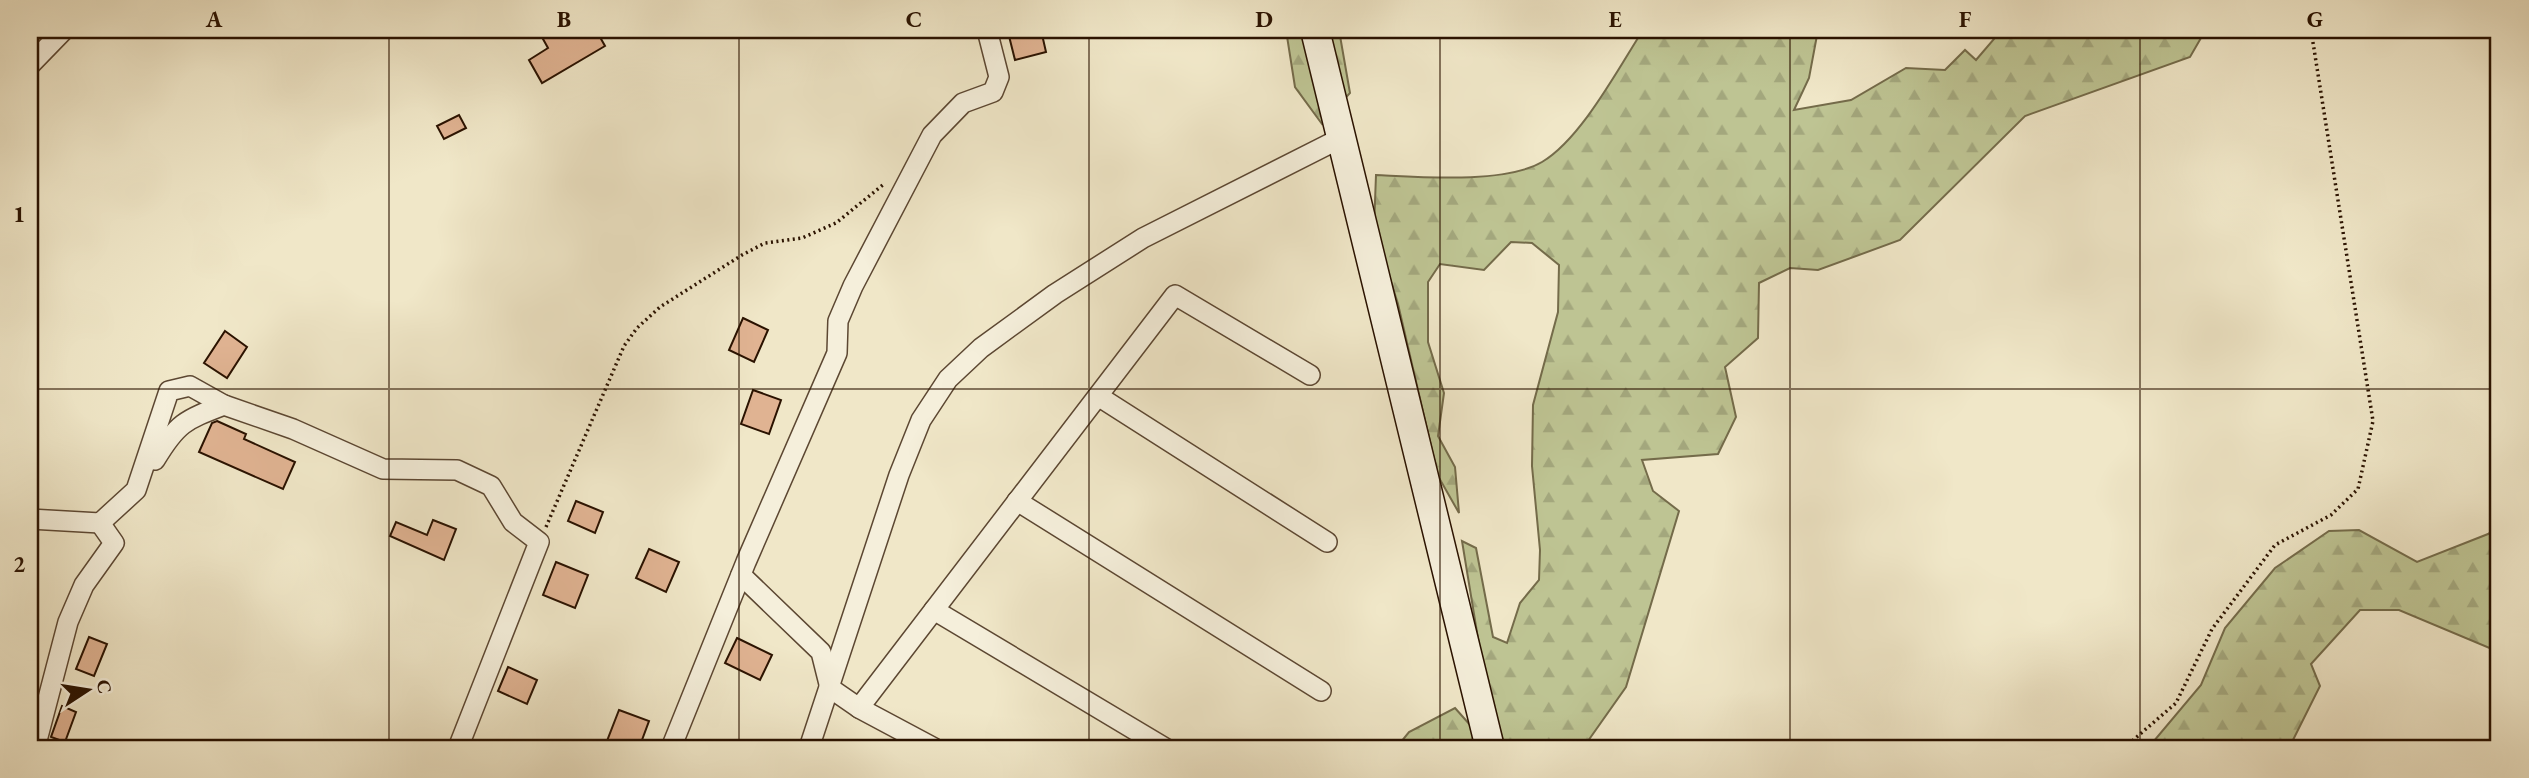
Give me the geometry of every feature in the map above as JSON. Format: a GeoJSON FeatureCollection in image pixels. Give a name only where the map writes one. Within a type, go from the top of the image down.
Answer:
{"type":"FeatureCollection","features":[{"type":"Feature","properties":{"kind":"street"},"geometry":{"type":"LineString","coordinates":[[30,65],[64,30]]}},
{"type":"Feature","properties":{"kind":"street"},"geometry":{"type":"LineString","coordinates":[[671,748],[741,575],[837,353],[838,321],[878,238],[932,135],[963,103],[993,92],[999,78],[987,30]]}},
{"type":"Feature","properties":{"kind":"street"},"geometry":{"type":"LineString","coordinates":[[1315,30],[1490,748]]}},
{"type":"Feature","properties":{"kind":"street"},"geometry":{"type":"LineString","coordinates":[[809,748],[899,475],[921,420],[948,379],[981,348],[1055,294],[1143,238],[1341,138]]}},
{"type":"Feature","properties":{"kind":"street"},"geometry":{"type":"LineString","coordinates":[[859,708],[1175,295],[1310,375]]}},
{"type":"Feature","properties":{"kind":"street"},"geometry":{"type":"LineString","coordinates":[[136,491],[169,391],[190,386],[224,405],[293,429],[383,469],[457,470],[491,486],[513,522],[539,542],[458,748]]}},
{"type":"Feature","properties":{"kind":"street"},"geometry":{"type":"LineString","coordinates":[[1098,396],[1326,542]]}},
{"type":"Feature","properties":{"kind":"street"},"geometry":{"type":"LineString","coordinates":[[30,519],[100,523],[136,491],[169,436],[187,419],[224,405]]}},
{"type":"Feature","properties":{"kind":"street"},"geometry":{"type":"LineString","coordinates":[[1017,501],[1321,691]]}},
{"type":"Feature","properties":{"kind":"street"},"geometry":{"type":"LineString","coordinates":[[34,748],[68,622],[84,585],[114,543],[100,523]]}},
{"type":"Feature","properties":{"kind":"street"},"geometry":{"type":"LineString","coordinates":[[741,575],[821,652],[830,688],[859,708],[934,748]]}},
{"type":"Feature","properties":{"kind":"street"},"geometry":{"type":"LineString","coordinates":[[934,610],[1165,748]]}},
{"type":"Feature","properties":{"kind":"path"},"geometry":{"type":"LineString","coordinates":[[2124,748],[2176,703],[2211,629],[2276,545],[2331,515],[2358,489],[2373,421],[2311,30]]}},
{"type":"Feature","properties":{"kind":"path"},"geometry":{"type":"LineString","coordinates":[[539,542],[625,346],[637,328],[660,307],[742,255],[765,243],[802,238],[836,223],[890,180]]}},
{"type":"Feature","properties":{"kind":"green space"},"geometry":{"type":"Polygon","coordinates":[[[1286,30],[1339,30],[1350,93],[1322,124],[1295,87],[1286,30]]]}},
{"type":"Feature","properties":{"kind":"green space"},"geometry":{"type":"Polygon","coordinates":[[[1643,30],[1818,30],[1809,78],[1794,110],[1851,100],[1906,68],[1945,70],[1965,50],[1976,60],[1999,33],[2008,30],[2205,31],[2190,57],[2025,116],[1900,240],[1818,270],[1790,268],[1759,283],[1758,338],[1725,367],[1736,417],[1718,454],[1642,460],[1653,491],[1679,511],[1626,687],[1583,748],[1505,748],[1483,669],[1462,541],[1476,548],[1493,637],[1507,643],[1520,603],[1539,580],[1540,550],[1532,466],[1533,405],[1558,312],[1559,265],[1532,243],[1511,242],[1484,270],[1440,264],[1428,282],[1428,342],[1444,393],[1438,436],[1455,467],[1459,513],[1438,476],[1398,304],[1374,228],[1376,175],[1462,178],[1507,174],[1542,162],[1557,151],[1585,120],[1643,30]]]}},
{"type":"Feature","properties":{"kind":"green space"},"geometry":{"type":"Polygon","coordinates":[[[2499,526],[2499,652],[2399,610],[2360,610],[2311,664],[2320,686],[2289,748],[2148,748],[2201,685],[2225,628],[2275,568],[2329,531],[2359,530],[2417,562],[2488,534],[2499,526]]]}},
{"type":"Feature","properties":{"kind":"green space"},"geometry":{"type":"Polygon","coordinates":[[[1455,708],[1479,735],[1481,748],[1396,748],[1409,732],[1455,708]]]}},
{"type":"Feature","properties":{"kind":"building"},"geometry":{"type":"Polygon","coordinates":[[[538,30],[596,30],[605,46],[542,83],[529,60],[548,48],[538,30]]]}},
{"type":"Feature","properties":{"kind":"building"},"geometry":{"type":"Polygon","coordinates":[[[1041,30],[1046,52],[1015,60],[1008,32],[1041,30]]]}},
{"type":"Feature","properties":{"kind":"building"},"geometry":{"type":"Polygon","coordinates":[[[459,115],[466,128],[444,139],[437,126],[459,115]]]}},
{"type":"Feature","properties":{"kind":"building"},"geometry":{"type":"Polygon","coordinates":[[[743,318],[768,330],[754,362],[729,350],[743,318]]]}},
{"type":"Feature","properties":{"kind":"building"},"geometry":{"type":"Polygon","coordinates":[[[225,331],[247,347],[227,378],[204,363],[225,331]]]}},
{"type":"Feature","properties":{"kind":"building"},"geometry":{"type":"Polygon","coordinates":[[[753,390],[781,400],[769,434],[741,424],[753,390]]]}},
{"type":"Feature","properties":{"kind":"building"},"geometry":{"type":"Polygon","coordinates":[[[217,421],[246,434],[244,439],[295,462],[283,489],[199,452],[212,423],[217,421]]]}},
{"type":"Feature","properties":{"kind":"building"},"geometry":{"type":"Polygon","coordinates":[[[576,501],[603,512],[595,533],[568,521],[576,501]]]}},
{"type":"Feature","properties":{"kind":"building"},"geometry":{"type":"Polygon","coordinates":[[[433,520],[456,529],[444,560],[390,536],[396,522],[427,535],[433,520]]]}},
{"type":"Feature","properties":{"kind":"building"},"geometry":{"type":"Polygon","coordinates":[[[649,549],[679,562],[666,592],[636,578],[649,549]]]}},
{"type":"Feature","properties":{"kind":"building"},"geometry":{"type":"Polygon","coordinates":[[[556,562],[588,575],[575,608],[543,595],[556,562]]]}},
{"type":"Feature","properties":{"kind":"building"},"geometry":{"type":"Polygon","coordinates":[[[89,637],[107,644],[94,676],[76,669],[89,637]]]}},
{"type":"Feature","properties":{"kind":"building"},"geometry":{"type":"Polygon","coordinates":[[[737,638],[772,655],[760,680],[725,663],[737,638]]]}},
{"type":"Feature","properties":{"kind":"building"},"geometry":{"type":"Polygon","coordinates":[[[508,667],[537,680],[527,704],[498,691],[508,667]]]}},
{"type":"Feature","properties":{"kind":"building"},"geometry":{"type":"Polygon","coordinates":[[[62,706],[76,712],[65,742],[51,737],[62,706]]]}},
{"type":"Feature","properties":{"kind":"building"},"geometry":{"type":"Polygon","coordinates":[[[619,710],[649,721],[639,748],[627,748],[607,741],[619,710]]]}}]}
